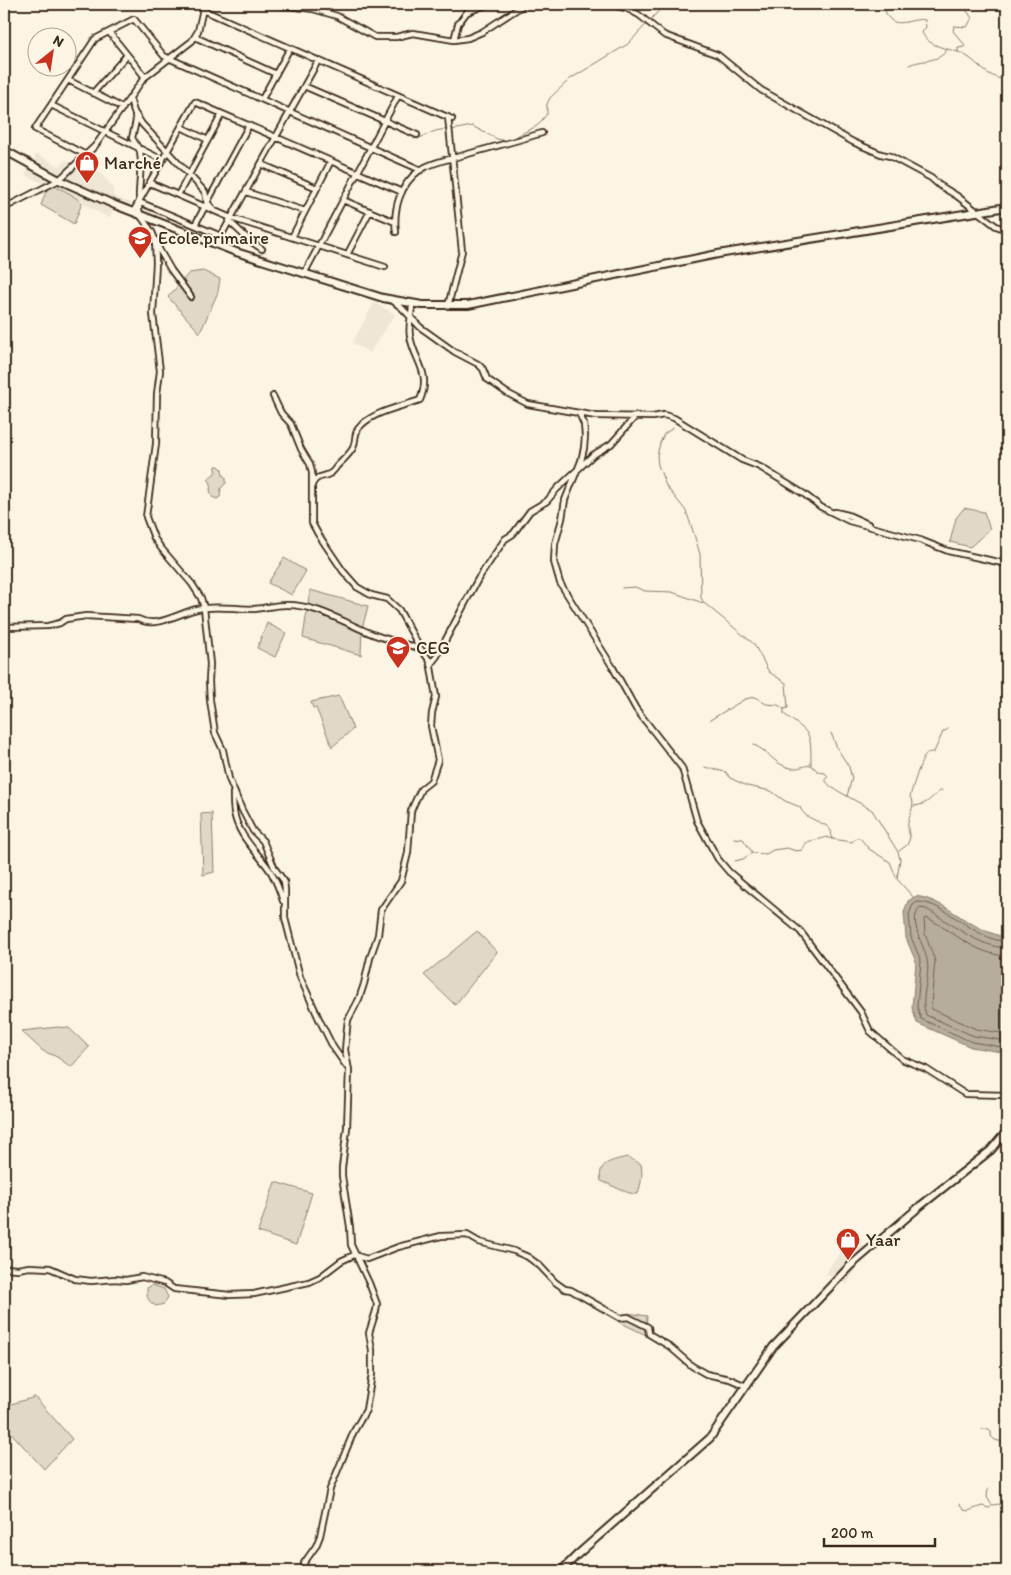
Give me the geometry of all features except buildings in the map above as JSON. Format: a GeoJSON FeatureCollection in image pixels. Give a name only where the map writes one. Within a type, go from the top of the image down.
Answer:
{"type":"FeatureCollection","features":[{"type":"Feature","properties":{"kind":"street"},"geometry":{"type":"LineString","coordinates":[[4,208],[59,180],[86,155],[106,132],[145,77],[187,46],[195,37],[204,4]]}},
{"type":"Feature","properties":{"kind":"street"},"geometry":{"type":"LineString","coordinates":[[271,4],[313,8],[337,16],[375,37],[396,37],[413,33],[454,40],[468,38],[482,32],[524,4]]}},
{"type":"Feature","properties":{"kind":"street"},"geometry":{"type":"LineString","coordinates":[[454,40],[458,24],[473,4]]}},
{"type":"Feature","properties":{"kind":"street"},"geometry":{"type":"LineString","coordinates":[[467,12],[488,4]]}},
{"type":"Feature","properties":{"kind":"street"},"geometry":{"type":"LineString","coordinates":[[590,4],[608,4],[630,10],[644,18],[664,36],[718,55],[761,90],[854,142],[890,156],[931,178],[996,226],[1007,230]]}},
{"type":"Feature","properties":{"kind":"street"},"geometry":{"type":"LineString","coordinates":[[203,10],[450,118],[462,251],[448,306]]}},
{"type":"Feature","properties":{"kind":"street"},"geometry":{"type":"LineString","coordinates":[[86,155],[35,129],[95,39],[134,19],[164,56],[421,170]]}},
{"type":"Feature","properties":{"kind":"street"},"geometry":{"type":"LineString","coordinates":[[108,32],[145,77]]}},
{"type":"Feature","properties":{"kind":"street"},"geometry":{"type":"LineString","coordinates":[[195,37],[276,74]]}},
{"type":"Feature","properties":{"kind":"street"},"geometry":{"type":"LineString","coordinates":[[262,99],[290,48]]}},
{"type":"Feature","properties":{"kind":"street"},"geometry":{"type":"LineString","coordinates":[[94,93],[127,55]]}},
{"type":"Feature","properties":{"kind":"street"},"geometry":{"type":"LineString","coordinates":[[216,245],[318,61]]}},
{"type":"Feature","properties":{"kind":"street"},"geometry":{"type":"LineString","coordinates":[[68,80],[123,108]]}},
{"type":"Feature","properties":{"kind":"street"},"geometry":{"type":"LineString","coordinates":[[304,86],[417,135]]}},
{"type":"Feature","properties":{"kind":"street"},"geometry":{"type":"LineString","coordinates":[[304,274],[398,96]]}},
{"type":"Feature","properties":{"kind":"street"},"geometry":{"type":"LineString","coordinates":[[130,99],[136,121],[132,138],[140,151],[141,161],[140,215],[171,270],[191,297]]}},
{"type":"Feature","properties":{"kind":"street"},"geometry":{"type":"LineString","coordinates":[[133,212],[195,102],[402,192]]}},
{"type":"Feature","properties":{"kind":"street"},"geometry":{"type":"LineString","coordinates":[[51,106],[163,160]]}},
{"type":"Feature","properties":{"kind":"street"},"geometry":{"type":"LineString","coordinates":[[134,112],[142,124],[205,192],[206,204]]}},
{"type":"Feature","properties":{"kind":"street"},"geometry":{"type":"LineString","coordinates":[[178,195],[222,114]]}},
{"type":"Feature","properties":{"kind":"street"},"geometry":{"type":"LineString","coordinates":[[195,225],[249,125]]}},
{"type":"Feature","properties":{"kind":"street"},"geometry":{"type":"LineString","coordinates":[[181,127],[208,140]]}},
{"type":"Feature","properties":{"kind":"street"},"geometry":{"type":"LineString","coordinates":[[396,232],[395,213],[402,192],[412,177],[421,170],[453,158],[542,133]]}},
{"type":"Feature","properties":{"kind":"street"},"geometry":{"type":"LineString","coordinates":[[4,150],[59,180],[216,245],[304,274],[412,304],[468,305],[718,254],[1007,207]]}},
{"type":"Feature","properties":{"kind":"street"},"geometry":{"type":"LineString","coordinates":[[292,237],[331,161]]}},
{"type":"Feature","properties":{"kind":"street"},"geometry":{"type":"LineString","coordinates":[[261,164],[317,188]]}},
{"type":"Feature","properties":{"kind":"street"},"geometry":{"type":"LineString","coordinates":[[150,183],[206,204],[230,220],[250,241],[262,249]]}},
{"type":"Feature","properties":{"kind":"street"},"geometry":{"type":"LineString","coordinates":[[246,192],[305,211]]}},
{"type":"Feature","properties":{"kind":"street"},"geometry":{"type":"LineString","coordinates":[[343,200],[395,222]]}},
{"type":"Feature","properties":{"kind":"street"},"geometry":{"type":"LineString","coordinates":[[139,202],[222,236]]}},
{"type":"Feature","properties":{"kind":"street"},"geometry":{"type":"LineString","coordinates":[[347,255],[370,211]]}},
{"type":"Feature","properties":{"kind":"street"},"geometry":{"type":"LineString","coordinates":[[230,220],[292,237],[385,267]]}},
{"type":"Feature","properties":{"kind":"street"},"geometry":{"type":"LineString","coordinates":[[155,239],[156,263],[153,314],[160,371],[157,394],[156,444],[146,517],[161,548],[192,584],[204,608],[210,664],[209,681],[214,733],[223,750],[233,788],[245,816],[253,831],[263,841],[275,869],[284,881],[284,905]]}},
{"type":"Feature","properties":{"kind":"street"},"geometry":{"type":"LineString","coordinates":[[392,300],[420,327],[455,352],[483,368],[487,379],[513,397],[528,404],[596,416],[653,417],[664,415],[674,418],[742,460],[760,467],[827,510],[849,521],[920,540],[948,551],[1007,564]]}},
{"type":"Feature","properties":{"kind":"street"},"geometry":{"type":"LineString","coordinates":[[312,484],[319,476],[330,474],[353,448],[356,432],[360,427],[380,412],[388,412],[396,407],[420,400],[425,384],[425,375],[412,348],[409,333],[412,304]]}},
{"type":"Feature","properties":{"kind":"street"},"geometry":{"type":"LineString","coordinates":[[273,396],[281,413],[291,424],[301,450],[310,464],[312,523],[332,558],[357,587],[371,595],[387,599],[399,610],[420,648],[430,661],[436,697],[431,726],[438,764],[433,772],[431,781],[421,789],[411,811],[408,853],[401,881],[381,910],[378,935],[364,984],[359,999],[348,1020],[344,1050],[349,1070],[347,1128],[342,1168],[350,1227],[350,1245],[369,1282],[377,1304],[369,1333],[372,1350],[372,1374],[366,1410],[354,1431],[330,1489],[322,1530],[316,1546],[304,1563],[304,1571]]}},
{"type":"Feature","properties":{"kind":"street"},"geometry":{"type":"LineString","coordinates":[[579,414],[584,424],[586,436],[580,461],[565,500],[555,544],[554,562],[560,583],[612,666],[636,710],[682,768],[697,821],[718,859],[729,872],[800,931],[861,1012],[870,1031],[902,1059],[926,1070],[965,1094],[1007,1095]]}},
{"type":"Feature","properties":{"kind":"street"},"geometry":{"type":"LineString","coordinates":[[430,666],[478,579],[505,540],[513,534],[530,511],[547,501],[593,455],[611,444],[636,416]]}},
{"type":"Feature","properties":{"kind":"street"},"geometry":{"type":"LineString","coordinates":[[4,627],[48,626],[60,623],[66,619],[86,616],[138,619],[146,623],[166,620],[204,608],[253,609],[279,605],[295,606],[328,614],[376,635],[420,648]]}},
{"type":"Feature","properties":{"kind":"street"},"geometry":{"type":"LineString","coordinates":[[233,788],[234,812],[237,822],[249,844],[270,871],[278,886],[300,977],[320,1021],[349,1070]]}},
{"type":"Feature","properties":{"kind":"street"},"geometry":{"type":"LineString","coordinates":[[561,1571],[704,1445],[716,1432],[773,1347],[850,1266],[925,1202],[991,1150],[1007,1130]]}},
{"type":"Feature","properties":{"kind":"street"},"geometry":{"type":"LineString","coordinates":[[354,1254],[366,1259],[398,1247],[441,1236],[471,1236],[479,1242],[514,1251],[528,1257],[565,1289],[571,1290],[620,1318],[628,1317],[648,1327],[649,1334],[669,1346],[692,1366],[706,1374],[730,1379],[746,1386]]}},
{"type":"Feature","properties":{"kind":"street"},"geometry":{"type":"LineString","coordinates":[[4,1268],[50,1268],[75,1279],[91,1281],[126,1280],[142,1277],[165,1283],[174,1289],[230,1296],[254,1294],[309,1282],[320,1277],[354,1254]]}},
{"type":"Feature","properties":{"kind":"shaded area"},"geometry":{"type":"Polygon","coordinates":[[[89,152],[98,158],[98,171],[113,187],[113,196],[131,203],[128,210],[115,206],[109,218],[82,203],[74,196],[25,175],[37,154],[59,166],[67,160],[76,165],[89,152]]]}},
{"type":"Feature","properties":{"kind":"shaded area"},"geometry":{"type":"Polygon","coordinates":[[[48,186],[66,192],[82,203],[74,224],[41,205],[48,186]]]}},
{"type":"Feature","properties":{"kind":"shaded area"},"geometry":{"type":"Polygon","coordinates":[[[203,271],[220,279],[218,292],[200,333],[168,297],[189,273],[203,271]]]}},
{"type":"Feature","properties":{"kind":"shaded area"},"geometry":{"type":"Polygon","coordinates":[[[374,303],[395,314],[370,353],[353,342],[374,303]]]}},
{"type":"Feature","properties":{"kind":"shaded area"},"geometry":{"type":"Polygon","coordinates":[[[216,466],[222,469],[223,475],[226,478],[226,483],[221,488],[220,497],[217,499],[212,497],[211,483],[208,479],[215,473],[216,466]]]}},
{"type":"Feature","properties":{"kind":"shaded area"},"geometry":{"type":"Polygon","coordinates":[[[964,508],[984,512],[990,529],[970,547],[950,542],[956,518],[964,508]]]}},
{"type":"Feature","properties":{"kind":"shaded area"},"geometry":{"type":"Polygon","coordinates":[[[284,558],[306,571],[292,595],[268,583],[284,558]]]}},
{"type":"Feature","properties":{"kind":"shaded area"},"geometry":{"type":"Polygon","coordinates":[[[310,590],[368,606],[362,629],[361,655],[303,638],[310,590]]]}},
{"type":"Feature","properties":{"kind":"shaded area"},"geometry":{"type":"Polygon","coordinates":[[[267,623],[286,633],[275,657],[257,648],[267,623]]]}},
{"type":"Feature","properties":{"kind":"shaded area"},"geometry":{"type":"Polygon","coordinates":[[[339,696],[353,729],[332,747],[316,708],[313,708],[311,702],[339,696]]]}},
{"type":"Feature","properties":{"kind":"shaded area"},"geometry":{"type":"Polygon","coordinates":[[[212,813],[214,872],[203,875],[201,814],[212,813]]]}},
{"type":"Feature","properties":{"kind":"shaded area"},"geometry":{"type":"Polygon","coordinates":[[[477,931],[497,952],[455,1005],[424,975],[477,931]]]}},
{"type":"Feature","properties":{"kind":"shaded area"},"geometry":{"type":"Polygon","coordinates":[[[58,1027],[69,1028],[89,1047],[71,1067],[57,1057],[43,1051],[21,1031],[58,1027]]]}},
{"type":"Feature","properties":{"kind":"shaded area"},"geometry":{"type":"Polygon","coordinates":[[[627,1157],[641,1164],[642,1172],[638,1194],[601,1181],[601,1170],[607,1163],[627,1157]]]}},
{"type":"Feature","properties":{"kind":"shaded area"},"geometry":{"type":"Polygon","coordinates":[[[275,1182],[312,1193],[296,1245],[258,1232],[275,1182]]]}},
{"type":"Feature","properties":{"kind":"shaded area"},"geometry":{"type":"Polygon","coordinates":[[[852,1239],[870,1249],[851,1266],[856,1270],[846,1285],[844,1281],[826,1275],[830,1266],[852,1239]]]}},
{"type":"Feature","properties":{"kind":"shaded area"},"geometry":{"type":"Polygon","coordinates":[[[152,1285],[164,1289],[168,1297],[164,1304],[156,1306],[149,1300],[147,1288],[152,1285]]]}},
{"type":"Feature","properties":{"kind":"shaded area"},"geometry":{"type":"Polygon","coordinates":[[[628,1313],[647,1316],[646,1335],[619,1322],[628,1313]]]}},
{"type":"Feature","properties":{"kind":"shaded area"},"geometry":{"type":"Polygon","coordinates":[[[35,1397],[72,1439],[44,1469],[4,1425],[4,1406],[35,1397]]]}},
{"type":"Feature","properties":{"kind":"water"},"geometry":{"type":"Polygon","coordinates":[[[916,896],[933,901],[981,929],[1007,938],[1007,1053],[971,1047],[917,1023],[912,1008],[916,962],[906,938],[904,912],[908,901],[916,896]]]}},
{"type":"Feature","properties":{"kind":"waterway"},"geometry":{"type":"LineString","coordinates":[[452,130],[472,126],[497,139],[507,141],[537,126],[547,114],[547,104],[550,98],[570,79],[628,44],[665,4]]}},
{"type":"Feature","properties":{"kind":"waterway"},"geometry":{"type":"LineString","coordinates":[[855,4],[871,8],[883,8],[889,18],[896,23],[925,20],[926,27],[922,32],[929,41],[940,47],[963,54],[989,74],[1007,81]]}},
{"type":"Feature","properties":{"kind":"waterway"},"geometry":{"type":"LineString","coordinates":[[883,4],[886,10]]}},
{"type":"Feature","properties":{"kind":"waterway"},"geometry":{"type":"LineString","coordinates":[[958,52],[958,48],[965,45],[953,31],[954,26],[967,27],[972,18],[962,4]]}},
{"type":"Feature","properties":{"kind":"waterway"},"geometry":{"type":"LineString","coordinates":[[909,65],[934,59],[947,50]]}},
{"type":"Feature","properties":{"kind":"waterway"},"geometry":{"type":"LineString","coordinates":[[414,139],[434,131],[448,130]]}},
{"type":"Feature","properties":{"kind":"waterway"},"geometry":{"type":"LineString","coordinates":[[673,428],[664,434],[660,443],[657,456],[658,465],[666,486],[686,511],[693,531],[700,554],[701,598],[704,603],[754,644],[769,672],[786,683],[788,708],[784,709],[784,714],[808,734],[811,745],[811,765],[819,772],[825,773],[828,776],[825,780],[831,787],[872,810],[898,852],[900,859],[897,879],[913,897]]}},
{"type":"Feature","properties":{"kind":"waterway"},"geometry":{"type":"LineString","coordinates":[[622,588],[635,587],[645,591],[672,592],[703,603]]}},
{"type":"Feature","properties":{"kind":"waterway"},"geometry":{"type":"LineString","coordinates":[[710,720],[745,699],[755,697],[766,704],[778,705],[784,709]]}},
{"type":"Feature","properties":{"kind":"waterway"},"geometry":{"type":"LineString","coordinates":[[899,851],[907,845],[910,838],[908,823],[913,802],[910,797],[917,774],[926,754],[934,752],[943,732],[948,729]]}},
{"type":"Feature","properties":{"kind":"waterway"},"geometry":{"type":"LineString","coordinates":[[831,733],[837,748],[849,767],[852,778],[847,796]]}},
{"type":"Feature","properties":{"kind":"waterway"},"geometry":{"type":"LineString","coordinates":[[754,745],[786,767],[796,768],[810,765]]}},
{"type":"Feature","properties":{"kind":"waterway"},"geometry":{"type":"LineString","coordinates":[[704,767],[726,772],[730,778],[747,786],[771,791],[785,801],[800,807],[806,815],[829,828],[832,839],[852,842],[856,838],[860,838],[869,849],[890,862],[896,877]]}},
{"type":"Feature","properties":{"kind":"waterway"},"geometry":{"type":"LineString","coordinates":[[914,806],[927,802],[942,790]]}},
{"type":"Feature","properties":{"kind":"waterway"},"geometry":{"type":"LineString","coordinates":[[735,861],[743,859],[752,853],[766,854],[773,850],[787,848],[796,851],[802,850],[808,842],[826,837],[832,839]]}},
{"type":"Feature","properties":{"kind":"waterway"},"geometry":{"type":"LineString","coordinates":[[734,838],[743,839],[752,852]]}},
{"type":"Feature","properties":{"kind":"waterway"},"geometry":{"type":"LineString","coordinates":[[1003,1422],[1007,1423]]}},
{"type":"Feature","properties":{"kind":"waterway"},"geometry":{"type":"LineString","coordinates":[[982,1429],[989,1429],[991,1436],[995,1440],[1003,1442],[1007,1447]]}},
{"type":"Feature","properties":{"kind":"waterway"},"geometry":{"type":"LineString","coordinates":[[1007,1451],[1003,1456],[1007,1456]]}},
{"type":"Feature","properties":{"kind":"waterway"},"geometry":{"type":"LineString","coordinates":[[988,1489],[987,1497],[991,1504]]}},
{"type":"Feature","properties":{"kind":"waterway"},"geometry":{"type":"LineString","coordinates":[[1007,1500],[1001,1522],[1007,1544]]}},
{"type":"Feature","properties":{"kind":"waterway"},"geometry":{"type":"LineString","coordinates":[[959,1504],[964,1510],[968,1511],[982,1506],[989,1508],[999,1504],[1003,1509],[1007,1508]]}},
{"type":"Feature","properties":{"kind":"place","name":"Marché"},"geometry":{"type":"Point","coordinates":[87,184]}},
{"type":"Feature","properties":{"kind":"place","name":"Ecole primaire"},"geometry":{"type":"Point","coordinates":[140,259]}},
{"type":"Feature","properties":{"kind":"place","name":"CEG"},"geometry":{"type":"Point","coordinates":[398,669]}},
{"type":"Feature","properties":{"kind":"place","name":"Yaar"},"geometry":{"type":"Point","coordinates":[848,1261]}}]}
